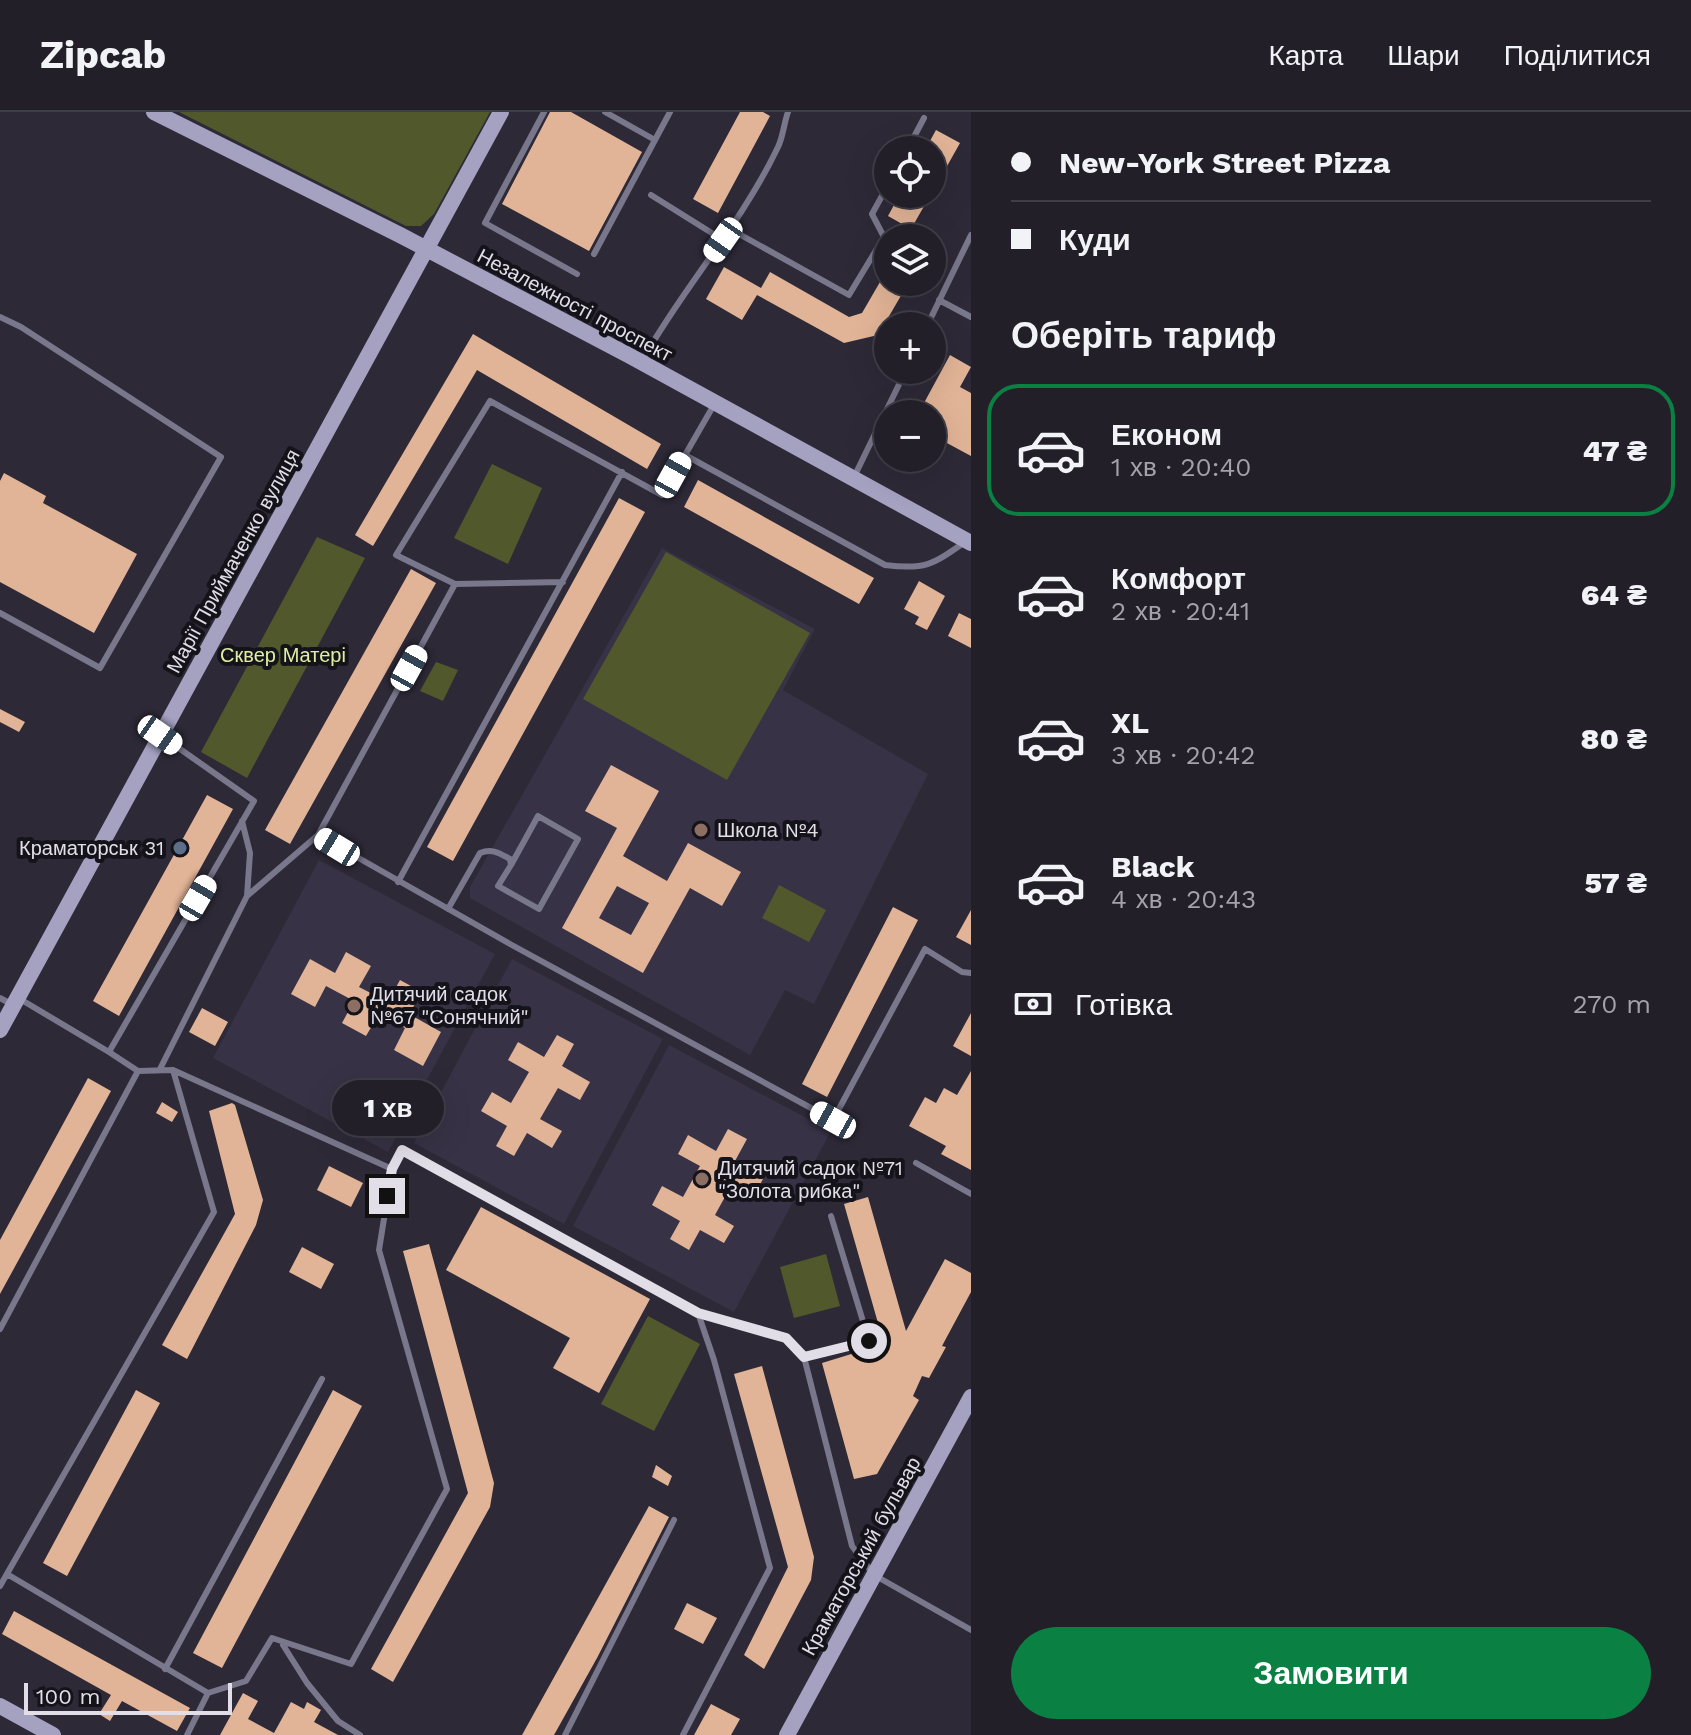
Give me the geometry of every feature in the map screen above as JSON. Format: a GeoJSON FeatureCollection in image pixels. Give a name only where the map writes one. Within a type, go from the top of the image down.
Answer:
{"type":"FeatureCollection","features":[{"type":"Feature","properties":{"kind":"street","name":"Незалежності проспект"},"geometry":{"type":"LineString","coordinates":[[154,112],[641,362],[969,542]]}},
{"type":"Feature","properties":{"kind":"street","name":"Марії Приймаченко вулиця"},"geometry":{"type":"LineString","coordinates":[[0,1030],[10,1000],[160,735],[501,112]]}},
{"type":"Feature","properties":{"kind":"street","name":"Краматорський бульвар"},"geometry":{"type":"LineString","coordinates":[[787,1735],[971,1397]]}},
{"type":"Feature","properties":{"kind":"street"},"geometry":{"type":"LineString","coordinates":[[0,1706],[53,1735]]}},
{"type":"Feature","properties":{"kind":"lane"},"geometry":{"type":"LineString","coordinates":[[605,112],[655,140]]}},
{"type":"Feature","properties":{"kind":"lane"},"geometry":{"type":"LineString","coordinates":[[594,254],[670,112]]}},
{"type":"Feature","properties":{"kind":"lane"},"geometry":{"type":"LineString","coordinates":[[641,362],[723,240],[780,144],[788,112]]}},
{"type":"Feature","properties":{"kind":"lane"},"geometry":{"type":"LineString","coordinates":[[541,113],[485,223],[577,274]]}},
{"type":"Feature","properties":{"kind":"lane"},"geometry":{"type":"LineString","coordinates":[[914,136],[924,118]]}},
{"type":"Feature","properties":{"kind":"lane"},"geometry":{"type":"LineString","coordinates":[[651,195],[723,240]]}},
{"type":"Feature","properties":{"kind":"lane"},"geometry":{"type":"LineString","coordinates":[[730,229],[849,295],[884,237],[872,214],[875,208]]}},
{"type":"Feature","properties":{"kind":"lane"},"geometry":{"type":"LineString","coordinates":[[933,312],[971,235]]}},
{"type":"Feature","properties":{"kind":"lane"},"geometry":{"type":"LineString","coordinates":[[939,300],[971,317]]}},
{"type":"Feature","properties":{"kind":"lane"},"geometry":{"type":"LineString","coordinates":[[0,317],[21,327],[221,457],[100,668],[0,613]]}},
{"type":"Feature","properties":{"kind":"lane"},"geometry":{"type":"LineString","coordinates":[[853,479],[899,384]]}},
{"type":"Feature","properties":{"kind":"lane"},"geometry":{"type":"LineString","coordinates":[[563,582],[455,584],[396,555],[490,401],[662,495],[715,403]]}},
{"type":"Feature","properties":{"kind":"lane"},"geometry":{"type":"LineString","coordinates":[[685,455],[885,565],[905,569],[921,567],[937,562],[969,542]]}},
{"type":"Feature","properties":{"kind":"lane"},"geometry":{"type":"LineString","coordinates":[[398,882],[622,472]]}},
{"type":"Feature","properties":{"kind":"lane"},"geometry":{"type":"LineString","coordinates":[[160,1069],[247,896],[318,835],[455,584]]}},
{"type":"Feature","properties":{"kind":"lane"},"geometry":{"type":"LineString","coordinates":[[109,1052],[254,801],[160,735]]}},
{"type":"Feature","properties":{"kind":"lane"},"geometry":{"type":"LineString","coordinates":[[538,816],[578,839],[539,909],[498,886],[512,860],[538,816]]}},
{"type":"Feature","properties":{"kind":"lane"},"geometry":{"type":"LineString","coordinates":[[242,821],[250,853],[247,896]]}},
{"type":"Feature","properties":{"kind":"lane"},"geometry":{"type":"LineString","coordinates":[[318,835],[833,1120],[925,949],[962,972],[971,973]]}},
{"type":"Feature","properties":{"kind":"lane"},"geometry":{"type":"LineString","coordinates":[[448,909],[480,853],[493,850],[512,860]]}},
{"type":"Feature","properties":{"kind":"lane"},"geometry":{"type":"LineString","coordinates":[[10,1000],[109,1052],[138,1071],[173,1070],[392,1169]]}},
{"type":"Feature","properties":{"kind":"lane"},"geometry":{"type":"LineString","coordinates":[[0,1586],[214,1212],[173,1070]]}},
{"type":"Feature","properties":{"kind":"lane"},"geometry":{"type":"LineString","coordinates":[[0,1329],[138,1071]]}},
{"type":"Feature","properties":{"kind":"lane"},"geometry":{"type":"LineString","coordinates":[[187,1735],[208,1693],[246,1681],[272,1638],[351,1664],[447,1489],[379,1250],[392,1169],[402,1150],[698,1313],[786,1338],[804,1357],[852,1546],[874,1575],[971,1630]]}},
{"type":"Feature","properties":{"kind":"lane"},"geometry":{"type":"LineString","coordinates":[[916,1163],[971,1194]]}},
{"type":"Feature","properties":{"kind":"lane"},"geometry":{"type":"LineString","coordinates":[[804,1357],[869,1341],[831,1216]]}},
{"type":"Feature","properties":{"kind":"lane"},"geometry":{"type":"LineString","coordinates":[[683,1735],[770,1568],[714,1360],[698,1313]]}},
{"type":"Feature","properties":{"kind":"lane"},"geometry":{"type":"LineString","coordinates":[[165,1669],[322,1379]]}},
{"type":"Feature","properties":{"kind":"lane"},"geometry":{"type":"LineString","coordinates":[[565,1735],[674,1520]]}},
{"type":"Feature","properties":{"kind":"lane"},"geometry":{"type":"LineString","coordinates":[[7,1574],[208,1693]]}},
{"type":"Feature","properties":{"kind":"lane"},"geometry":{"type":"LineString","coordinates":[[282,1643],[307,1683],[338,1721],[360,1735]]}},
{"type":"Feature","properties":{"kind":"shaded area","name":"Школа №4"},"geometry":{"type":"Polygon","coordinates":[[[662,548],[815,629],[783,690],[928,774],[814,1004],[785,990],[750,1055],[470,898],[470,887],[662,548]]]}},
{"type":"Feature","properties":{"kind":"shaded area","name":"Дитячий садок №67 \"Сонячний\""},"geometry":{"type":"Polygon","coordinates":[[[319,860],[495,954],[388,1152],[213,1058],[319,860]]]}},
{"type":"Feature","properties":{"kind":"shaded area"},"geometry":{"type":"Polygon","coordinates":[[[512,959],[663,1039],[564,1224],[414,1143],[512,959]]]}},
{"type":"Feature","properties":{"kind":"shaded area","name":"Дитячий садок №71 \"Золота рибка\""},"geometry":{"type":"Polygon","coordinates":[[[669,1045],[831,1131],[734,1312],[573,1226],[669,1045]]]}},
{"type":"Feature","properties":{"kind":"green space"},"geometry":{"type":"Polygon","coordinates":[[[179,112],[490,112],[434,214],[421,226],[406,226],[179,112]]]}},
{"type":"Feature","properties":{"kind":"green space"},"geometry":{"type":"Polygon","coordinates":[[[492,464],[542,488],[508,564],[454,538],[492,464]]]}},
{"type":"Feature","properties":{"kind":"green space","name":"Сквер Матері"},"geometry":{"type":"Polygon","coordinates":[[[317,537],[365,558],[247,778],[201,752],[317,537]]]}},
{"type":"Feature","properties":{"kind":"green space"},"geometry":{"type":"Polygon","coordinates":[[[666,552],[810,633],[727,780],[583,699],[666,552]]]}},
{"type":"Feature","properties":{"kind":"green space"},"geometry":{"type":"Polygon","coordinates":[[[436,662],[458,670],[443,701],[420,691],[436,662]]]}},
{"type":"Feature","properties":{"kind":"green space"},"geometry":{"type":"Polygon","coordinates":[[[779,885],[826,910],[809,942],[762,918],[779,885]]]}},
{"type":"Feature","properties":{"kind":"green space"},"geometry":{"type":"Polygon","coordinates":[[[826,1254],[840,1306],[794,1318],[780,1267],[826,1254]]]}},
{"type":"Feature","properties":{"kind":"green space"},"geometry":{"type":"Polygon","coordinates":[[[648,1316],[700,1344],[654,1431],[601,1404],[648,1316]]]}},
{"type":"Feature","properties":{"kind":"building"},"geometry":{"type":"Polygon","coordinates":[[[550,112],[571,112],[642,152],[589,251],[502,204],[550,112]]]}},
{"type":"Feature","properties":{"kind":"building"},"geometry":{"type":"Polygon","coordinates":[[[740,112],[763,112],[770,116],[718,213],[693,199],[740,112]]]}},
{"type":"Feature","properties":{"kind":"building"},"geometry":{"type":"Polygon","coordinates":[[[936,130],[960,143],[946,168],[946,136],[933,136],[936,130]]]}},
{"type":"Feature","properties":{"kind":"building"},"geometry":{"type":"Polygon","coordinates":[[[892,208],[923,208],[914,224],[902,224],[888,216],[892,208]]]}},
{"type":"Feature","properties":{"kind":"building"},"geometry":{"type":"Polygon","coordinates":[[[724,267],[761,288],[770,272],[849,317],[862,313],[874,292],[874,296],[901,296],[891,312],[874,312],[874,336],[844,343],[757,295],[742,320],[706,299],[724,267]]]}},
{"type":"Feature","properties":{"kind":"building"},"geometry":{"type":"Polygon","coordinates":[[[473,334],[661,444],[647,469],[477,370],[373,546],[355,535],[473,334]]]}},
{"type":"Feature","properties":{"kind":"building"},"geometry":{"type":"Polygon","coordinates":[[[950,355],[971,367],[960,387],[971,393],[971,456],[946,443],[946,400],[926,400],[934,384],[946,384],[946,362],[950,355]]]}},
{"type":"Feature","properties":{"kind":"building"},"geometry":{"type":"Polygon","coordinates":[[[4,473],[46,496],[43,503],[137,554],[94,633],[0,582],[0,481],[4,473]]]}},
{"type":"Feature","properties":{"kind":"building"},"geometry":{"type":"Polygon","coordinates":[[[698,480],[874,578],[859,604],[684,507],[698,480]]]}},
{"type":"Feature","properties":{"kind":"building"},"geometry":{"type":"Polygon","coordinates":[[[619,498],[645,512],[453,861],[427,847],[619,498]]]}},
{"type":"Feature","properties":{"kind":"building"},"geometry":{"type":"Polygon","coordinates":[[[411,569],[436,583],[290,844],[265,830],[411,569]]]}},
{"type":"Feature","properties":{"kind":"building"},"geometry":{"type":"Polygon","coordinates":[[[919,581],[945,596],[927,630],[915,624],[919,617],[904,609],[919,581]]]}},
{"type":"Feature","properties":{"kind":"building"},"geometry":{"type":"Polygon","coordinates":[[[959,613],[971,619],[971,648],[948,636],[959,613]]]}},
{"type":"Feature","properties":{"kind":"building"},"geometry":{"type":"Polygon","coordinates":[[[0,709],[25,722],[19,732],[0,722],[0,709]]]}},
{"type":"Feature","properties":{"kind":"building"},"geometry":{"type":"Polygon","coordinates":[[[611,765],[659,791],[623,856],[667,881],[688,843],[741,872],[722,906],[690,888],[643,973],[562,928],[617,828],[585,811],[611,765]],[[617,886],[599,918],[631,935],[649,903],[617,886]]]}},
{"type":"Feature","properties":{"kind":"building"},"geometry":{"type":"Polygon","coordinates":[[[207,795],[233,809],[119,1016],[93,1001],[207,795]]]}},
{"type":"Feature","properties":{"kind":"building"},"geometry":{"type":"Polygon","coordinates":[[[893,907],[918,920],[827,1097],[802,1084],[893,907]]]}},
{"type":"Feature","properties":{"kind":"building"},"geometry":{"type":"Polygon","coordinates":[[[971,910],[971,945],[956,937],[971,910]]]}},
{"type":"Feature","properties":{"kind":"building"},"geometry":{"type":"Polygon","coordinates":[[[346,952],[371,966],[359,987],[388,1002],[400,980],[422,992],[409,1014],[441,1032],[423,1066],[394,1050],[405,1028],[379,1014],[366,1036],[342,1023],[354,1001],[326,986],[315,1007],[291,994],[310,959],[335,973],[346,952]]]}},
{"type":"Feature","properties":{"kind":"building"},"geometry":{"type":"Polygon","coordinates":[[[202,1008],[228,1022],[215,1046],[189,1032],[202,1008]]]}},
{"type":"Feature","properties":{"kind":"building"},"geometry":{"type":"Polygon","coordinates":[[[971,1013],[971,1056],[953,1046],[971,1013]]]}},
{"type":"Feature","properties":{"kind":"building"},"geometry":{"type":"Polygon","coordinates":[[[557,1035],[574,1044],[562,1066],[590,1082],[580,1100],[558,1088],[540,1119],[562,1131],[552,1148],[527,1133],[514,1156],[496,1146],[507,1126],[481,1111],[492,1092],[511,1103],[529,1072],[508,1060],[518,1042],[544,1057],[557,1035]]]}},
{"type":"Feature","properties":{"kind":"building"},"geometry":{"type":"Polygon","coordinates":[[[971,1071],[971,1170],[941,1154],[946,1146],[909,1126],[925,1097],[936,1103],[944,1088],[957,1095],[971,1071]]]}},
{"type":"Feature","properties":{"kind":"building"},"geometry":{"type":"Polygon","coordinates":[[[88,1078],[111,1091],[0,1294],[0,1240],[88,1078]]]}},
{"type":"Feature","properties":{"kind":"building"},"geometry":{"type":"Polygon","coordinates":[[[162,1102],[178,1112],[172,1122],[156,1113],[162,1102]]]}},
{"type":"Feature","properties":{"kind":"building"},"geometry":{"type":"Polygon","coordinates":[[[232,1103],[263,1200],[256,1225],[187,1359],[162,1345],[235,1214],[209,1111],[232,1103]]]}},
{"type":"Feature","properties":{"kind":"building"},"geometry":{"type":"Polygon","coordinates":[[[728,1129],[747,1139],[735,1161],[764,1177],[754,1196],[732,1184],[715,1215],[734,1226],[724,1243],[700,1230],[689,1250],[670,1239],[680,1221],[652,1205],[662,1186],[683,1197],[700,1166],[678,1154],[688,1135],[716,1151],[728,1129]]]}},
{"type":"Feature","properties":{"kind":"building"},"geometry":{"type":"Polygon","coordinates":[[[329,1166],[363,1183],[351,1207],[317,1190],[329,1166]]]}},
{"type":"Feature","properties":{"kind":"building"},"geometry":{"type":"Polygon","coordinates":[[[868,1197],[906,1331],[945,1259],[971,1273],[971,1292],[929,1378],[922,1376],[913,1396],[919,1400],[877,1474],[854,1479],[822,1363],[884,1344],[844,1204],[868,1197]]]}},
{"type":"Feature","properties":{"kind":"building"},"geometry":{"type":"Polygon","coordinates":[[[481,1207],[650,1299],[599,1393],[553,1368],[570,1338],[446,1270],[481,1207]]]}},
{"type":"Feature","properties":{"kind":"building"},"geometry":{"type":"Polygon","coordinates":[[[429,1244],[494,1483],[490,1507],[393,1682],[371,1669],[468,1493],[403,1251],[429,1244]]]}},
{"type":"Feature","properties":{"kind":"building"},"geometry":{"type":"Polygon","coordinates":[[[302,1247],[334,1264],[321,1289],[289,1272],[302,1247]]]}},
{"type":"Feature","properties":{"kind":"building"},"geometry":{"type":"Polygon","coordinates":[[[762,1366],[814,1557],[811,1580],[764,1669],[744,1655],[788,1567],[734,1374],[762,1366]]]}},
{"type":"Feature","properties":{"kind":"building"},"geometry":{"type":"Polygon","coordinates":[[[136,1390],[160,1403],[67,1576],[43,1563],[136,1390]]]}},
{"type":"Feature","properties":{"kind":"building"},"geometry":{"type":"Polygon","coordinates":[[[333,1390],[362,1406],[222,1668],[193,1653],[333,1390]]]}},
{"type":"Feature","properties":{"kind":"building"},"geometry":{"type":"Polygon","coordinates":[[[656,1465],[672,1476],[668,1486],[652,1477],[656,1465]]]}},
{"type":"Feature","properties":{"kind":"building"},"geometry":{"type":"Polygon","coordinates":[[[649,1506],[669,1517],[597,1658],[554,1735],[522,1735],[649,1506]]]}},
{"type":"Feature","properties":{"kind":"building"},"geometry":{"type":"Polygon","coordinates":[[[687,1603],[717,1618],[703,1644],[674,1629],[687,1603]]]}},
{"type":"Feature","properties":{"kind":"building"},"geometry":{"type":"Polygon","coordinates":[[[14,1611],[190,1708],[177,1731],[122,1701],[110,1721],[99,1714],[111,1695],[2,1634],[14,1611]]]}},
{"type":"Feature","properties":{"kind":"building"},"geometry":{"type":"Polygon","coordinates":[[[243,1693],[258,1701],[248,1719],[274,1733],[291,1702],[304,1709],[307,1702],[321,1710],[314,1722],[338,1735],[220,1735],[243,1693]]]}},
{"type":"Feature","properties":{"kind":"building"},"geometry":{"type":"Polygon","coordinates":[[[711,1704],[740,1719],[731,1735],[694,1735],[711,1704]]]}},
{"type":"Feature","properties":{"kind":"place","name":"Школа №4"},"geometry":{"type":"Point","coordinates":[701,830]}},
{"type":"Feature","properties":{"kind":"place","name":"Краматорськ 31"},"geometry":{"type":"Point","coordinates":[180,848]}},
{"type":"Feature","properties":{"kind":"place","name":"Дитячий садок №67 \"Сонячний\""},"geometry":{"type":"Point","coordinates":[354,1006]}},
{"type":"Feature","properties":{"kind":"place","name":"Дитячий садок №71 \"Золота рибка\""},"geometry":{"type":"Point","coordinates":[702,1179]}},
{"type":"Feature","properties":{"kind":"route"},"geometry":{"type":"LineString","coordinates":[[387,1196],[392,1169],[402,1150],[698,1313],[786,1338],[804,1357],[869,1341]]}}]}
